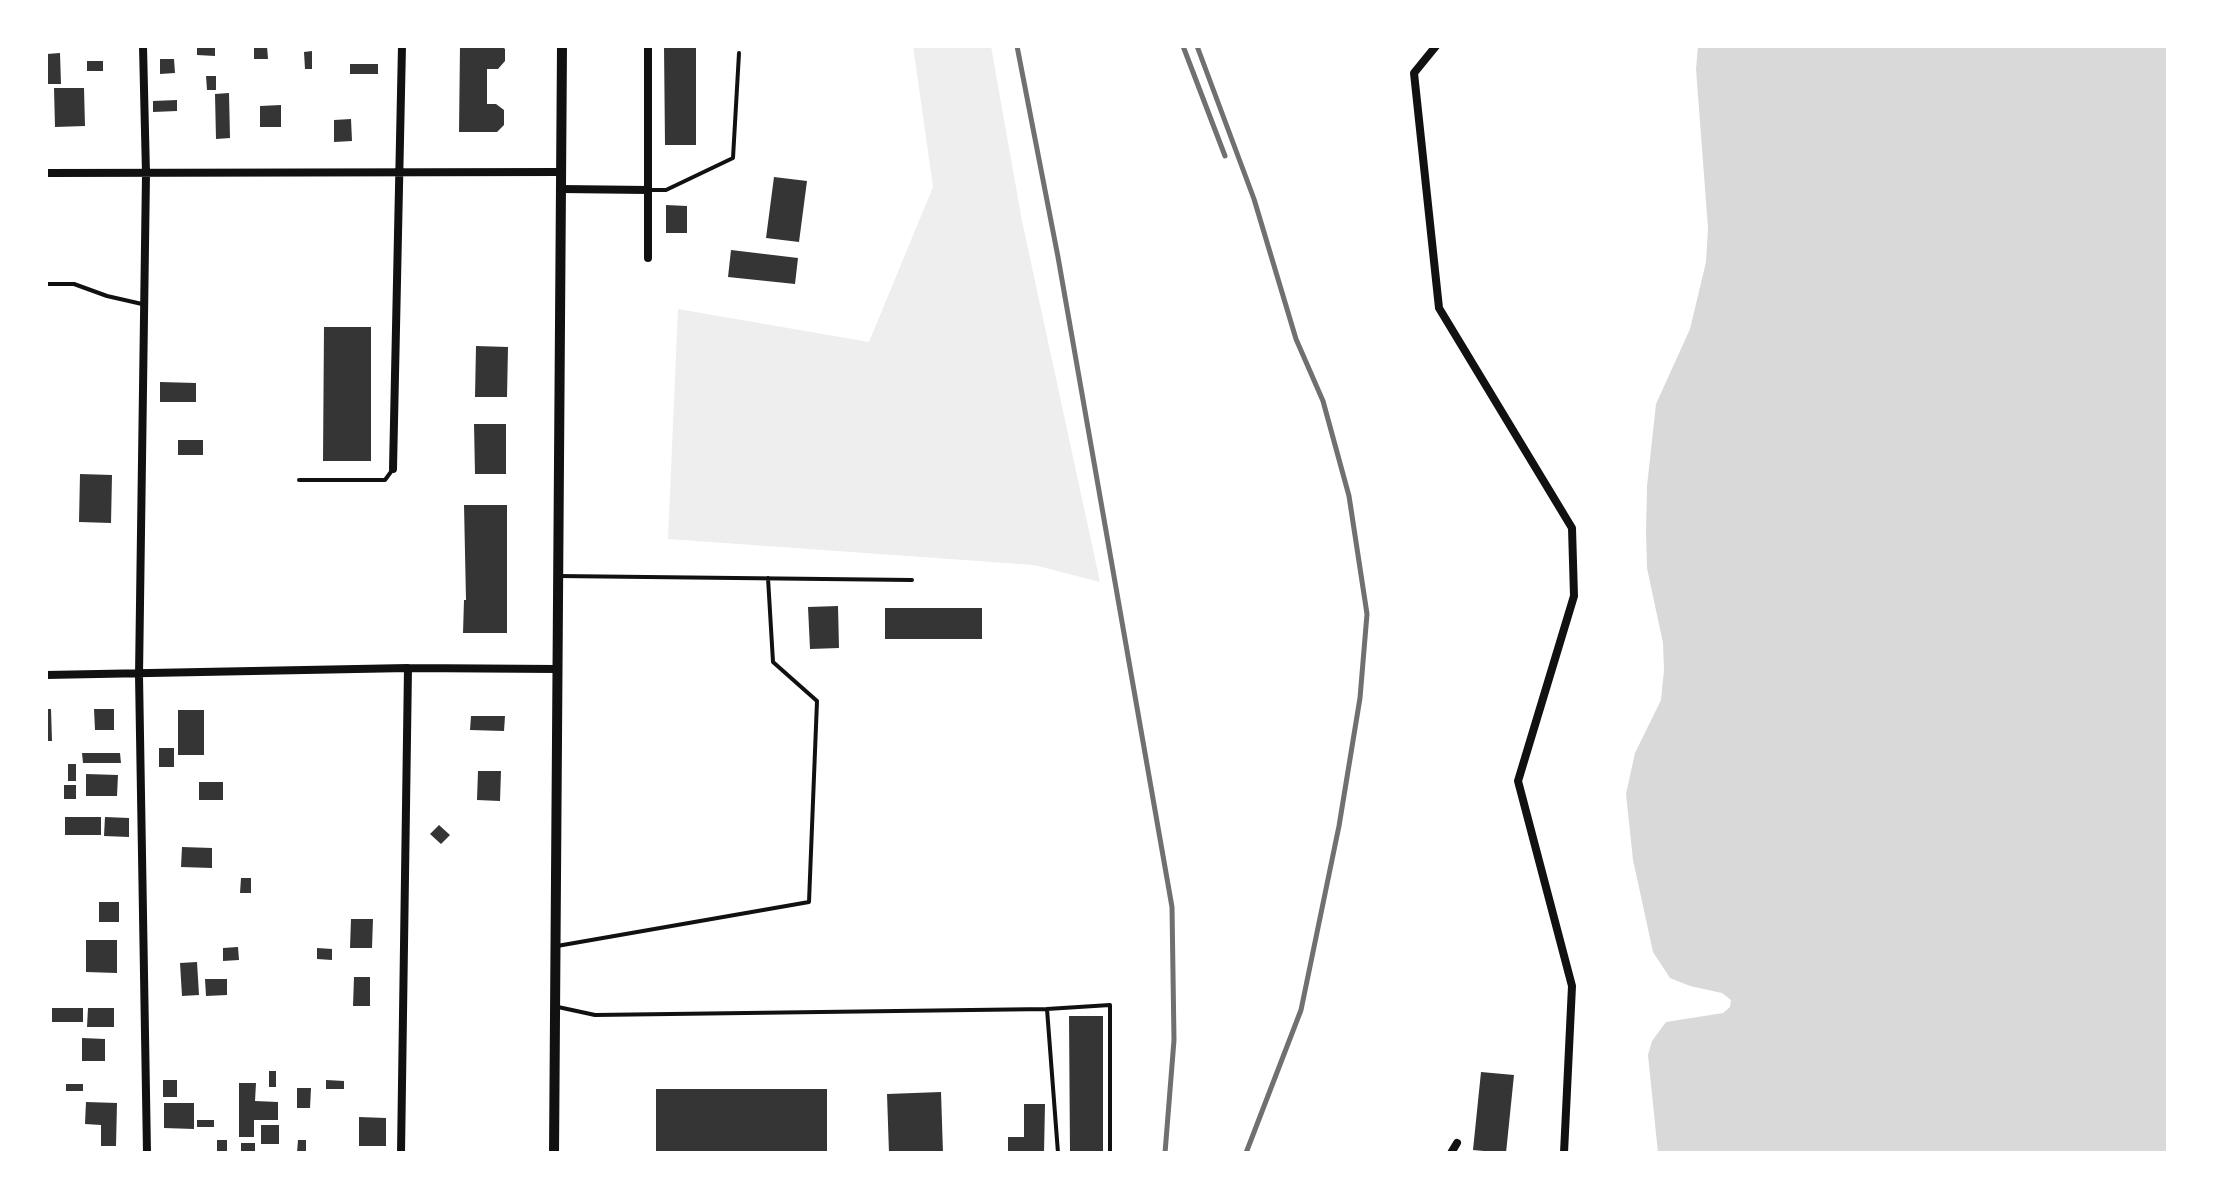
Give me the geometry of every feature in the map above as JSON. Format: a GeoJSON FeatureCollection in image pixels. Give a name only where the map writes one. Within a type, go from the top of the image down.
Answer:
{"type":"FeatureCollection","features":[{"type":"Feature","properties":{"kind":"street"},"geometry":{"type":"LineString","coordinates":[[143,46],[146,174],[139,675],[147,1153]]}},
{"type":"Feature","properties":{"kind":"street"},"geometry":{"type":"LineString","coordinates":[[393,469],[402,46]]}},
{"type":"Feature","properties":{"kind":"street"},"geometry":{"type":"LineString","coordinates":[[554,1153],[562,46]]}},
{"type":"Feature","properties":{"kind":"street"},"geometry":{"type":"LineString","coordinates":[[648,46],[648,258]]}},
{"type":"Feature","properties":{"kind":"street"},"geometry":{"type":"LineString","coordinates":[[1436,46],[1414,73],[1439,308],[1572,528],[1574,596],[1518,781],[1572,986],[1564,1153]]}},
{"type":"Feature","properties":{"kind":"street"},"geometry":{"type":"LineString","coordinates":[[46,173],[561,172]]}},
{"type":"Feature","properties":{"kind":"street"},"geometry":{"type":"LineString","coordinates":[[561,189],[648,190]]}},
{"type":"Feature","properties":{"kind":"street"},"geometry":{"type":"LineString","coordinates":[[46,675],[408,668],[557,669]]}},
{"type":"Feature","properties":{"kind":"street"},"geometry":{"type":"LineString","coordinates":[[401,1153],[408,668]]}},
{"type":"Feature","properties":{"kind":"street"},"geometry":{"type":"LineString","coordinates":[[1451,1153],[1457,1143]]}},
{"type":"Feature","properties":{"kind":"lane"},"geometry":{"type":"LineString","coordinates":[[648,190],[666,190],[733,158],[739,53]]}},
{"type":"Feature","properties":{"kind":"lane"},"geometry":{"type":"LineString","coordinates":[[46,284],[74,284],[144,305]]}},
{"type":"Feature","properties":{"kind":"lane"},"geometry":{"type":"LineString","coordinates":[[299,480],[385,480],[393,469]]}},
{"type":"Feature","properties":{"kind":"lane"},"geometry":{"type":"LineString","coordinates":[[558,576],[912,580]]}},
{"type":"Feature","properties":{"kind":"lane"},"geometry":{"type":"LineString","coordinates":[[557,946],[809,902],[817,701],[773,662],[768,578]]}},
{"type":"Feature","properties":{"kind":"lane"},"geometry":{"type":"LineString","coordinates":[[556,1007],[595,1015],[1047,1009],[1110,1005],[1110,1153]]}},
{"type":"Feature","properties":{"kind":"lane"},"geometry":{"type":"LineString","coordinates":[[1047,1009],[1058,1153]]}},
{"type":"Feature","properties":{"kind":"shaded area"},"geometry":{"type":"Polygon","coordinates":[[[913,46],[991,46],[1022,221],[1100,582],[1034,565],[668,539],[678,309],[869,342],[933,187],[913,46]]]}},
{"type":"Feature","properties":{"kind":"shaded area"},"geometry":{"type":"Polygon","coordinates":[[[1698,46],[2168,46],[2168,1153],[1658,1153],[1648,1055],[1652,1041],[1666,1022],[1723,1013],[1730,1007],[1731,1000],[1722,993],[1670,978],[1653,952],[1633,860],[1626,794],[1635,753],[1661,700],[1664,670],[1663,643],[1647,568],[1647,486],[1656,404],[1690,329],[1706,262],[1708,228],[1696,69],[1698,46]]]}},
{"type":"Feature","properties":{"kind":"building"},"geometry":{"type":"Polygon","coordinates":[[[197,46],[215,46],[215,56],[197,55],[197,46]]]}},
{"type":"Feature","properties":{"kind":"building"},"geometry":{"type":"Polygon","coordinates":[[[254,46],[267,46],[268,59],[254,59],[254,46]]]}},
{"type":"Feature","properties":{"kind":"building"},"geometry":{"type":"Polygon","coordinates":[[[460,46],[502,46],[505,49],[505,61],[498,69],[487,69],[487,104],[496,104],[504,110],[504,125],[497,132],[459,132],[460,46]]]}},
{"type":"Feature","properties":{"kind":"building"},"geometry":{"type":"Polygon","coordinates":[[[664,46],[696,46],[696,145],[665,145],[664,46]]]}},
{"type":"Feature","properties":{"kind":"building"},"geometry":{"type":"Polygon","coordinates":[[[312,51],[312,69],[305,69],[304,52],[312,51]]]}},
{"type":"Feature","properties":{"kind":"building"},"geometry":{"type":"Polygon","coordinates":[[[60,53],[61,84],[48,84],[47,54],[60,53]]]}},
{"type":"Feature","properties":{"kind":"building"},"geometry":{"type":"Polygon","coordinates":[[[160,59],[174,59],[175,73],[160,74],[160,59]]]}},
{"type":"Feature","properties":{"kind":"building"},"geometry":{"type":"Polygon","coordinates":[[[87,61],[103,61],[103,71],[87,71],[87,61]]]}},
{"type":"Feature","properties":{"kind":"building"},"geometry":{"type":"Polygon","coordinates":[[[350,64],[378,64],[378,74],[350,74],[350,64]]]}},
{"type":"Feature","properties":{"kind":"building"},"geometry":{"type":"Polygon","coordinates":[[[206,76],[216,76],[216,90],[207,90],[206,76]]]}},
{"type":"Feature","properties":{"kind":"building"},"geometry":{"type":"Polygon","coordinates":[[[54,88],[84,88],[85,126],[55,127],[54,88]]]}},
{"type":"Feature","properties":{"kind":"building"},"geometry":{"type":"Polygon","coordinates":[[[229,93],[230,138],[216,139],[215,94],[229,93]]]}},
{"type":"Feature","properties":{"kind":"building"},"geometry":{"type":"Polygon","coordinates":[[[177,100],[177,111],[153,112],[153,101],[177,100]]]}},
{"type":"Feature","properties":{"kind":"building"},"geometry":{"type":"Polygon","coordinates":[[[281,105],[281,127],[260,127],[260,106],[281,105]]]}},
{"type":"Feature","properties":{"kind":"building"},"geometry":{"type":"Polygon","coordinates":[[[351,119],[352,141],[334,142],[334,120],[351,119]]]}},
{"type":"Feature","properties":{"kind":"building"},"geometry":{"type":"Polygon","coordinates":[[[774,177],[807,181],[799,242],[766,238],[774,177]]]}},
{"type":"Feature","properties":{"kind":"building"},"geometry":{"type":"Polygon","coordinates":[[[666,205],[687,206],[687,233],[666,233],[666,205]]]}},
{"type":"Feature","properties":{"kind":"building"},"geometry":{"type":"Polygon","coordinates":[[[731,250],[798,258],[795,284],[728,277],[731,250]]]}},
{"type":"Feature","properties":{"kind":"building"},"geometry":{"type":"Polygon","coordinates":[[[324,327],[371,327],[371,461],[323,461],[324,327]]]}},
{"type":"Feature","properties":{"kind":"building"},"geometry":{"type":"Polygon","coordinates":[[[476,346],[508,347],[507,397],[475,397],[476,346]]]}},
{"type":"Feature","properties":{"kind":"building"},"geometry":{"type":"Polygon","coordinates":[[[160,382],[196,383],[196,402],[160,402],[160,382]]]}},
{"type":"Feature","properties":{"kind":"building"},"geometry":{"type":"Polygon","coordinates":[[[474,424],[506,424],[506,474],[475,474],[474,424]]]}},
{"type":"Feature","properties":{"kind":"building"},"geometry":{"type":"Polygon","coordinates":[[[178,440],[203,440],[203,455],[178,455],[178,440]]]}},
{"type":"Feature","properties":{"kind":"building"},"geometry":{"type":"Polygon","coordinates":[[[80,474],[112,475],[111,523],[79,522],[80,474]]]}},
{"type":"Feature","properties":{"kind":"building"},"geometry":{"type":"Polygon","coordinates":[[[464,505],[507,505],[507,633],[463,633],[466,600],[464,505]]]}},
{"type":"Feature","properties":{"kind":"building"},"geometry":{"type":"Polygon","coordinates":[[[838,606],[839,648],[810,649],[808,607],[838,606]]]}},
{"type":"Feature","properties":{"kind":"building"},"geometry":{"type":"Polygon","coordinates":[[[885,608],[982,608],[982,639],[885,639],[885,608]]]}},
{"type":"Feature","properties":{"kind":"building"},"geometry":{"type":"Polygon","coordinates":[[[46,709],[51,709],[52,741],[46,741],[46,709]]]}},
{"type":"Feature","properties":{"kind":"building"},"geometry":{"type":"Polygon","coordinates":[[[94,709],[114,709],[114,730],[95,730],[94,709]]]}},
{"type":"Feature","properties":{"kind":"building"},"geometry":{"type":"Polygon","coordinates":[[[178,710],[204,710],[204,755],[178,755],[178,710]]]}},
{"type":"Feature","properties":{"kind":"building"},"geometry":{"type":"Polygon","coordinates":[[[471,716],[505,716],[504,731],[470,730],[471,716]]]}},
{"type":"Feature","properties":{"kind":"building"},"geometry":{"type":"Polygon","coordinates":[[[159,748],[174,748],[174,767],[159,767],[159,748]]]}},
{"type":"Feature","properties":{"kind":"building"},"geometry":{"type":"Polygon","coordinates":[[[82,753],[120,753],[121,763],[83,763],[82,753]]]}},
{"type":"Feature","properties":{"kind":"building"},"geometry":{"type":"Polygon","coordinates":[[[68,764],[76,764],[76,781],[68,781],[68,764]]]}},
{"type":"Feature","properties":{"kind":"building"},"geometry":{"type":"Polygon","coordinates":[[[478,771],[501,771],[500,801],[477,800],[478,771]]]}},
{"type":"Feature","properties":{"kind":"building"},"geometry":{"type":"Polygon","coordinates":[[[86,774],[118,775],[117,796],[86,796],[86,774]]]}},
{"type":"Feature","properties":{"kind":"building"},"geometry":{"type":"Polygon","coordinates":[[[199,782],[223,782],[223,800],[199,800],[199,782]]]}},
{"type":"Feature","properties":{"kind":"building"},"geometry":{"type":"Polygon","coordinates":[[[64,785],[76,785],[76,799],[64,799],[64,785]]]}},
{"type":"Feature","properties":{"kind":"building"},"geometry":{"type":"Polygon","coordinates":[[[65,817],[101,817],[101,835],[65,835],[65,817]]]}},
{"type":"Feature","properties":{"kind":"building"},"geometry":{"type":"Polygon","coordinates":[[[105,817],[129,818],[129,837],[104,836],[105,817]]]}},
{"type":"Feature","properties":{"kind":"building"},"geometry":{"type":"Polygon","coordinates":[[[439,825],[450,835],[441,844],[430,834],[439,825]]]}},
{"type":"Feature","properties":{"kind":"building"},"geometry":{"type":"Polygon","coordinates":[[[182,847],[212,848],[212,868],[181,867],[182,847]]]}},
{"type":"Feature","properties":{"kind":"building"},"geometry":{"type":"Polygon","coordinates":[[[241,878],[251,878],[251,893],[240,893],[241,878]]]}},
{"type":"Feature","properties":{"kind":"building"},"geometry":{"type":"Polygon","coordinates":[[[99,902],[119,902],[119,922],[99,922],[99,902]]]}},
{"type":"Feature","properties":{"kind":"building"},"geometry":{"type":"Polygon","coordinates":[[[351,919],[373,919],[372,948],[350,948],[351,919]]]}},
{"type":"Feature","properties":{"kind":"building"},"geometry":{"type":"Polygon","coordinates":[[[86,940],[117,940],[117,973],[86,972],[86,940]]]}},
{"type":"Feature","properties":{"kind":"building"},"geometry":{"type":"Polygon","coordinates":[[[238,947],[239,960],[223,961],[223,948],[238,947]]]}},
{"type":"Feature","properties":{"kind":"building"},"geometry":{"type":"Polygon","coordinates":[[[317,948],[332,949],[332,960],[317,959],[317,948]]]}},
{"type":"Feature","properties":{"kind":"building"},"geometry":{"type":"Polygon","coordinates":[[[197,962],[199,995],[182,996],[180,963],[197,962]]]}},
{"type":"Feature","properties":{"kind":"building"},"geometry":{"type":"Polygon","coordinates":[[[354,977],[370,977],[370,1006],[353,1006],[354,977]]]}},
{"type":"Feature","properties":{"kind":"building"},"geometry":{"type":"Polygon","coordinates":[[[205,979],[227,979],[227,995],[206,996],[205,979]]]}},
{"type":"Feature","properties":{"kind":"building"},"geometry":{"type":"Polygon","coordinates":[[[52,1008],[83,1008],[83,1022],[52,1022],[52,1008]]]}},
{"type":"Feature","properties":{"kind":"building"},"geometry":{"type":"Polygon","coordinates":[[[88,1008],[114,1008],[114,1027],[87,1027],[88,1008]]]}},
{"type":"Feature","properties":{"kind":"building"},"geometry":{"type":"Polygon","coordinates":[[[1069,1016],[1103,1016],[1103,1153],[1070,1153],[1069,1016]]]}},
{"type":"Feature","properties":{"kind":"building"},"geometry":{"type":"Polygon","coordinates":[[[82,1038],[105,1039],[105,1061],[82,1061],[82,1038]]]}},
{"type":"Feature","properties":{"kind":"building"},"geometry":{"type":"Polygon","coordinates":[[[269,1071],[276,1071],[276,1087],[269,1087],[269,1071]]]}},
{"type":"Feature","properties":{"kind":"building"},"geometry":{"type":"Polygon","coordinates":[[[1481,1072],[1514,1075],[1506,1153],[1473,1150],[1481,1072]]]}},
{"type":"Feature","properties":{"kind":"building"},"geometry":{"type":"Polygon","coordinates":[[[163,1080],[177,1080],[177,1097],[163,1097],[163,1080]]]}},
{"type":"Feature","properties":{"kind":"building"},"geometry":{"type":"Polygon","coordinates":[[[326,1080],[344,1081],[344,1089],[326,1089],[326,1080]]]}},
{"type":"Feature","properties":{"kind":"building"},"geometry":{"type":"Polygon","coordinates":[[[239,1083],[256,1083],[255,1101],[278,1102],[278,1120],[254,1120],[254,1137],[239,1137],[239,1083]]]}},
{"type":"Feature","properties":{"kind":"building"},"geometry":{"type":"Polygon","coordinates":[[[66,1084],[83,1084],[83,1091],[66,1091],[66,1084]]]}},
{"type":"Feature","properties":{"kind":"building"},"geometry":{"type":"Polygon","coordinates":[[[297,1088],[311,1088],[310,1108],[297,1108],[297,1088]]]}},
{"type":"Feature","properties":{"kind":"building"},"geometry":{"type":"Polygon","coordinates":[[[656,1089],[827,1089],[827,1153],[656,1153],[656,1089]]]}},
{"type":"Feature","properties":{"kind":"building"},"geometry":{"type":"Polygon","coordinates":[[[941,1092],[943,1153],[889,1153],[887,1094],[941,1092]]]}},
{"type":"Feature","properties":{"kind":"building"},"geometry":{"type":"Polygon","coordinates":[[[86,1102],[117,1103],[116,1146],[101,1146],[101,1125],[85,1124],[86,1102]]]}},
{"type":"Feature","properties":{"kind":"building"},"geometry":{"type":"Polygon","coordinates":[[[164,1103],[194,1103],[194,1129],[164,1128],[164,1103]]]}},
{"type":"Feature","properties":{"kind":"building"},"geometry":{"type":"Polygon","coordinates":[[[1024,1104],[1045,1104],[1044,1153],[1008,1153],[1008,1137],[1024,1137],[1024,1104]]]}},
{"type":"Feature","properties":{"kind":"building"},"geometry":{"type":"Polygon","coordinates":[[[359,1117],[386,1118],[386,1146],[359,1146],[359,1117]]]}},
{"type":"Feature","properties":{"kind":"building"},"geometry":{"type":"Polygon","coordinates":[[[197,1120],[214,1120],[214,1127],[197,1127],[197,1120]]]}},
{"type":"Feature","properties":{"kind":"building"},"geometry":{"type":"Polygon","coordinates":[[[261,1125],[279,1125],[279,1144],[261,1144],[261,1125]]]}},
{"type":"Feature","properties":{"kind":"building"},"geometry":{"type":"Polygon","coordinates":[[[217,1140],[227,1140],[227,1153],[217,1153],[217,1140]]]}},
{"type":"Feature","properties":{"kind":"building"},"geometry":{"type":"Polygon","coordinates":[[[298,1140],[306,1140],[306,1153],[297,1153],[298,1140]]]}},
{"type":"Feature","properties":{"kind":"building"},"geometry":{"type":"Polygon","coordinates":[[[241,1143],[255,1143],[255,1153],[241,1153],[241,1143]]]}},
{"type":"Feature","properties":{"kind":"railway"},"geometry":{"type":"LineString","coordinates":[[1017,46],[1058,257],[1172,907],[1174,1040],[1165,1153]]}},
{"type":"Feature","properties":{"kind":"railway"},"geometry":{"type":"LineString","coordinates":[[1183,46],[1225,156]]}},
{"type":"Feature","properties":{"kind":"railway"},"geometry":{"type":"LineString","coordinates":[[1197,46],[1254,199],[1296,339],[1323,401],[1349,496],[1367,614],[1360,698],[1339,826],[1301,1010],[1246,1153]]}}]}
